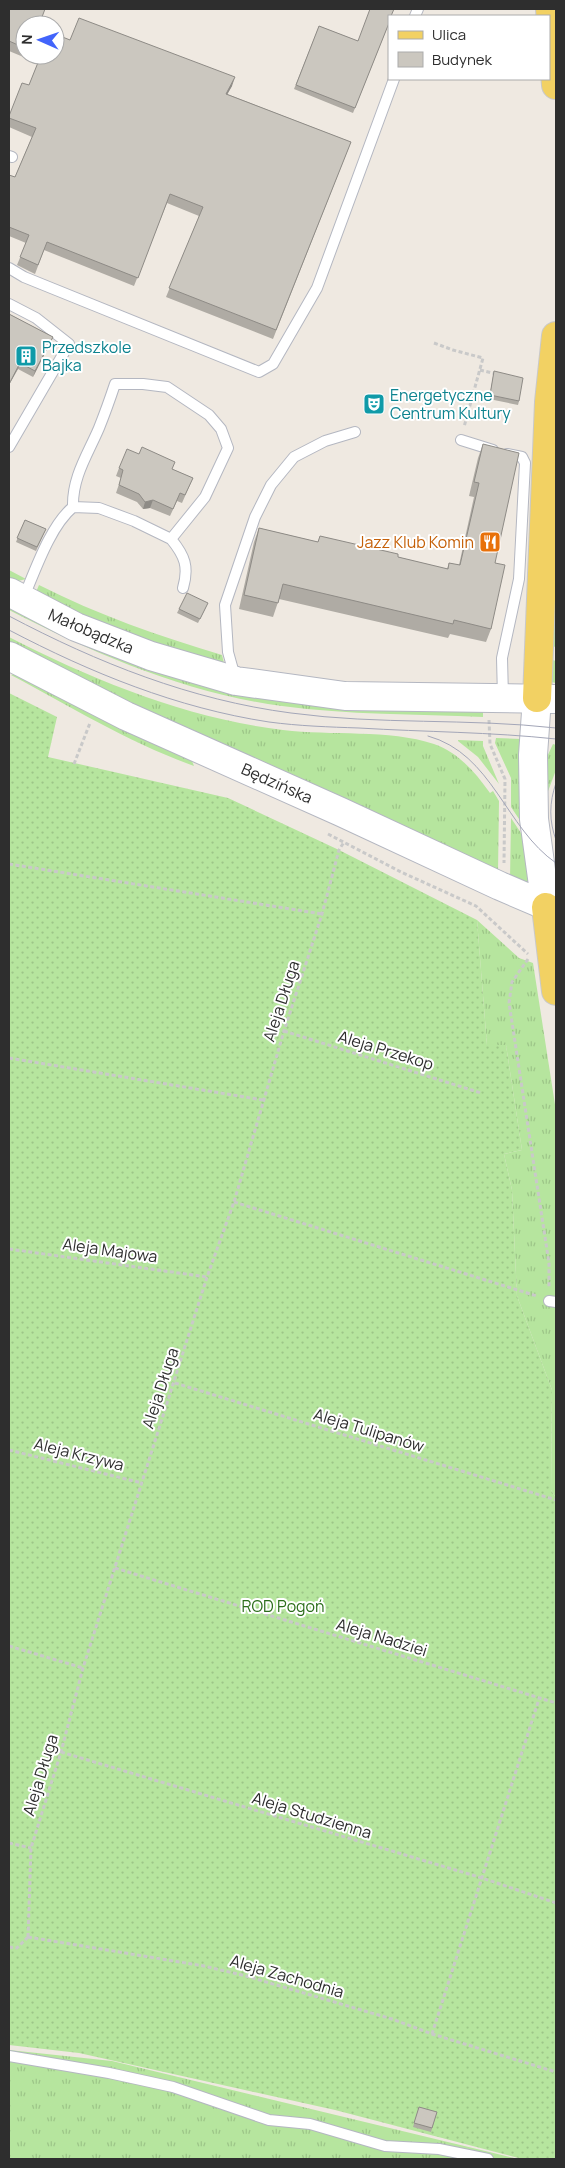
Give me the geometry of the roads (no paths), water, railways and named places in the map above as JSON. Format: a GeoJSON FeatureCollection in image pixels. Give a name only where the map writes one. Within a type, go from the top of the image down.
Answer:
{"type":"FeatureCollection","features":[{"type":"Feature","properties":{"kind":"main road"},"geometry":{"type":"LineString","coordinates":[[550,9],[556,85]]}},
{"type":"Feature","properties":{"kind":"main road"},"geometry":{"type":"LineString","coordinates":[[546,699],[549,402],[556,336]]}},
{"type":"Feature","properties":{"kind":"main road"},"geometry":{"type":"LineString","coordinates":[[551,909],[556,991]]}},
{"type":"Feature","properties":{"kind":"street","name":"Małobądzka"},"geometry":{"type":"LineString","coordinates":[[16,596],[76,627],[175,664],[236,681]]}},
{"type":"Feature","properties":{"kind":"street","name":"Będzińska"},"geometry":{"type":"LineString","coordinates":[[9,656],[126,716],[551,909]]}},
{"type":"Feature","properties":{"kind":"street"},"geometry":{"type":"LineString","coordinates":[[236,681],[345,696],[496,707],[546,699],[533,755],[534,819],[536,846],[551,909]]}},
{"type":"Feature","properties":{"kind":"lane"},"geometry":{"type":"LineString","coordinates":[[9,268],[24,277],[259,372],[273,364],[317,288],[394,80]]}},
{"type":"Feature","properties":{"kind":"lane"},"geometry":{"type":"LineString","coordinates":[[9,304],[36,318],[69,344],[9,447]]}},
{"type":"Feature","properties":{"kind":"lane"},"geometry":{"type":"LineString","coordinates":[[73,507],[72,493],[83,458],[98,429],[115,384],[142,384],[167,387],[209,415],[221,429],[228,448],[204,497],[171,539]]}},
{"type":"Feature","properties":{"kind":"lane"},"geometry":{"type":"LineString","coordinates":[[236,681],[228,652],[225,605],[255,517],[271,485],[294,457],[325,441],[355,432]]}},
{"type":"Feature","properties":{"kind":"lane"},"geometry":{"type":"LineString","coordinates":[[460,440],[522,458],[525,463],[519,579],[502,658],[496,707]]}},
{"type":"Feature","properties":{"kind":"lane"},"geometry":{"type":"LineString","coordinates":[[16,596],[54,528],[62,516],[73,507],[99,508],[134,521],[171,539],[181,552],[187,573],[183,588]]}},
{"type":"Feature","properties":{"kind":"lane"},"geometry":{"type":"LineString","coordinates":[[9,2056],[109,2072],[172,2088],[269,2120],[310,2124],[386,2146],[438,2149],[488,2159]]}},
{"type":"Feature","properties":{"kind":"tram line"},"geometry":{"type":"LineString","coordinates":[[9,616],[111,664],[181,689],[254,707],[324,717],[490,723],[556,728]]}},
{"type":"Feature","properties":{"kind":"tram line"},"geometry":{"type":"LineString","coordinates":[[9,630],[71,661],[135,687],[201,708],[235,716],[303,725],[483,733],[556,739]]}},
{"type":"Feature","properties":{"kind":"tram line"},"geometry":{"type":"LineString","coordinates":[[428,736],[450,745],[468,759],[484,775],[524,831],[556,863]]}},
{"type":"Feature","properties":{"kind":"tram line"},"geometry":{"type":"LineString","coordinates":[[556,783],[551,812],[556,840]]}},
{"type":"Feature","properties":{"kind":"place","name":"Przedszkole Bajka"},"geometry":{"type":"Point","coordinates":[26,356]}},
{"type":"Feature","properties":{"kind":"place","name":"Energetyczne Centrum Kultury"},"geometry":{"type":"Point","coordinates":[374,404]}},
{"type":"Feature","properties":{"kind":"place","name":"Jazz Klub Komin"},"geometry":{"type":"Point","coordinates":[490,542]}},
{"type":"Feature","properties":{"kind":"park label","name":"ROD Pogoń"},"geometry":{"type":"Point","coordinates":[283,1606]}}]}
